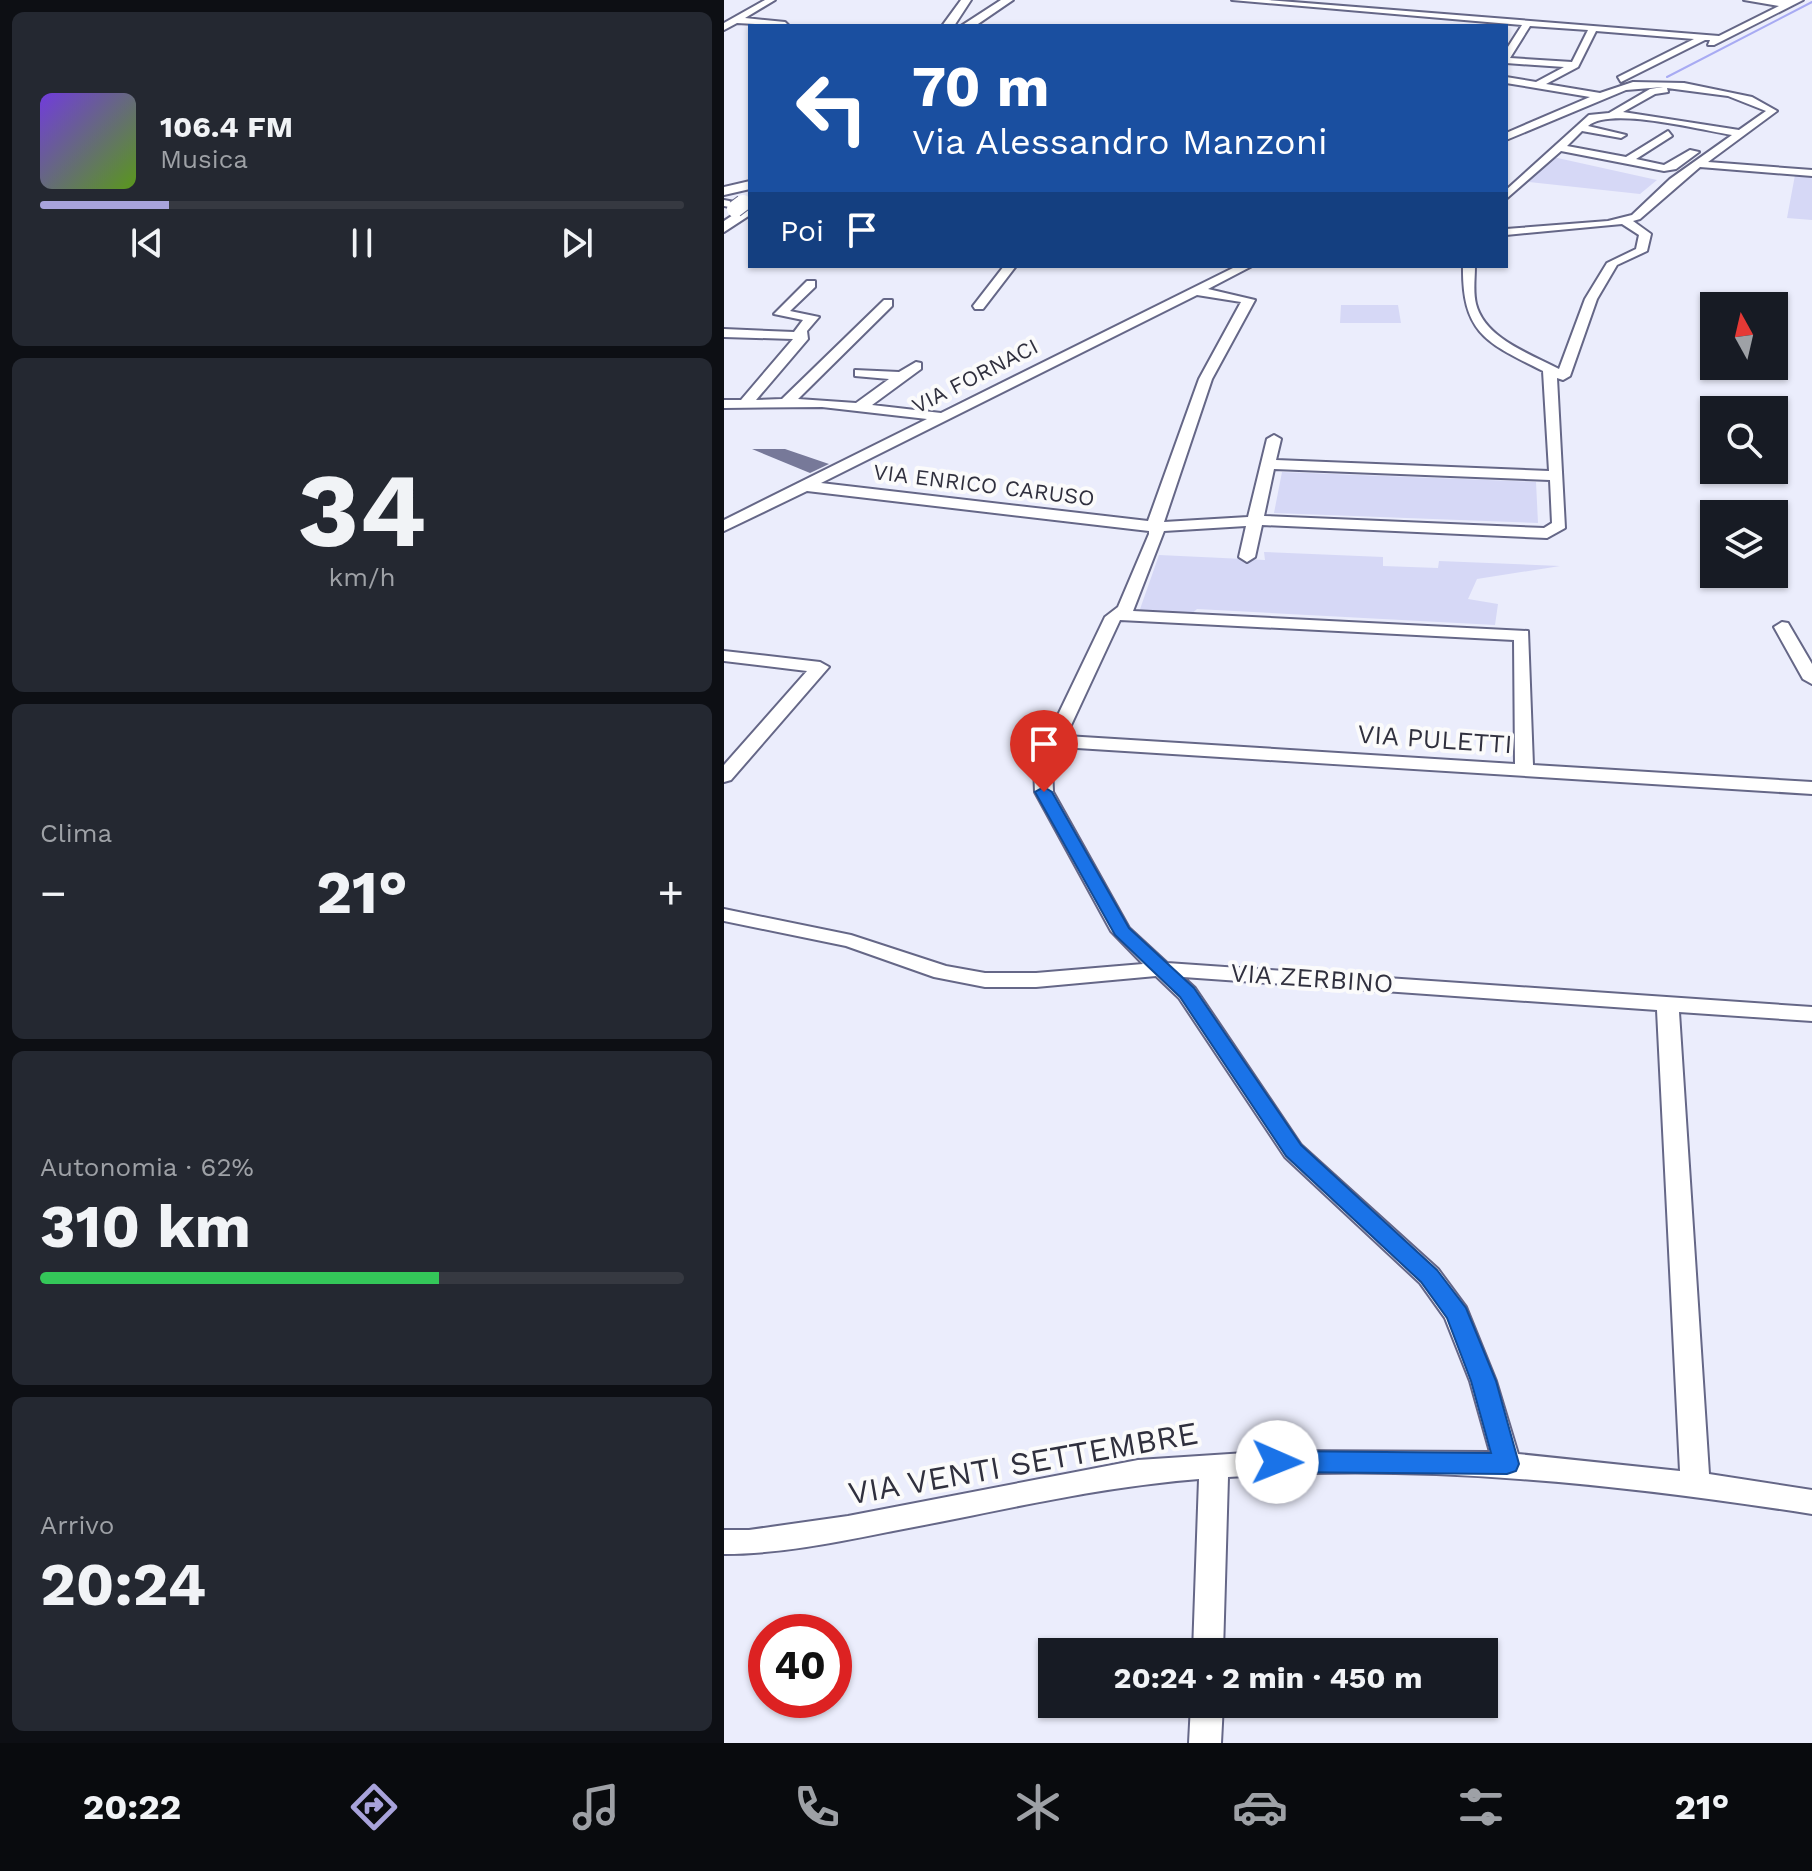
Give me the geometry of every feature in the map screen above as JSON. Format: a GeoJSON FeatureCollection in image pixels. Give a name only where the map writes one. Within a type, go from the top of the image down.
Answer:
{"type":"FeatureCollection","features":[{"type":"Feature","properties":{"kind":"main road"},"geometry":{"type":"LineString","coordinates":[[949,24],[966,0]]}},
{"type":"Feature","properties":{"kind":"main road"},"geometry":{"type":"LineString","coordinates":[[970,24],[1008,0]]}},
{"type":"Feature","properties":{"kind":"main road"},"geometry":{"type":"LineString","coordinates":[[724,191],[748,185]]}},
{"type":"Feature","properties":{"kind":"main road"},"geometry":{"type":"LineString","coordinates":[[724,228],[739,207]]}},
{"type":"Feature","properties":{"kind":"main road"},"geometry":{"type":"LineString","coordinates":[[724,239],[745,232]]}},
{"type":"Feature","properties":{"kind":"street"},"geometry":{"type":"LineString","coordinates":[[724,27],[771,0]]}},
{"type":"Feature","properties":{"kind":"street"},"geometry":{"type":"LineString","coordinates":[[1236,0],[1697,35],[1718,34],[1782,3]]}},
{"type":"Feature","properties":{"kind":"street"},"geometry":{"type":"LineString","coordinates":[[1354,10],[1364,0]]}},
{"type":"Feature","properties":{"kind":"street"},"geometry":{"type":"LineString","coordinates":[[1748,0],[1782,3],[1799,0]]}},
{"type":"Feature","properties":{"kind":"street"},"geometry":{"type":"LineString","coordinates":[[1651,80],[1718,34],[1782,3]]}},
{"type":"Feature","properties":{"kind":"street"},"geometry":{"type":"LineString","coordinates":[[724,12],[748,13]]}},
{"type":"Feature","properties":{"kind":"street"},"geometry":{"type":"LineString","coordinates":[[735,20],[775,24]]}},
{"type":"Feature","properties":{"kind":"street"},"geometry":{"type":"LineString","coordinates":[[1508,55],[1527,24]]}},
{"type":"Feature","properties":{"kind":"street"},"geometry":{"type":"LineString","coordinates":[[1538,85],[1575,65],[1593,29]]}},
{"type":"Feature","properties":{"kind":"street"},"geometry":{"type":"LineString","coordinates":[[1508,136],[1631,80],[1697,35]]}},
{"type":"Feature","properties":{"kind":"street"},"geometry":{"type":"LineString","coordinates":[[1508,58],[1575,65]]}},
{"type":"Feature","properties":{"kind":"street"},"geometry":{"type":"LineString","coordinates":[[1508,80],[1631,102]]}},
{"type":"Feature","properties":{"kind":"street"},"geometry":{"type":"LineString","coordinates":[[1557,147],[1672,167],[1754,111],[1745,103],[1727,97],[1651,80],[1631,80]]}},
{"type":"Feature","properties":{"kind":"street"},"geometry":{"type":"LineString","coordinates":[[1508,232],[1625,221],[1644,212],[1674,181],[1772,111],[1763,102],[1661,89],[1613,114]]}},
{"type":"Feature","properties":{"kind":"street"},"geometry":{"type":"LineString","coordinates":[[1508,194],[1589,119],[1613,114],[1743,134]]}},
{"type":"Feature","properties":{"kind":"street"},"geometry":{"type":"LineString","coordinates":[[1508,123],[1526,127]]}},
{"type":"Feature","properties":{"kind":"street"},"geometry":{"type":"LineString","coordinates":[[1581,128],[1621,135]]}},
{"type":"Feature","properties":{"kind":"street"},"geometry":{"type":"LineString","coordinates":[[1627,161],[1655,141],[1669,139]]}},
{"type":"Feature","properties":{"kind":"street"},"geometry":{"type":"LineString","coordinates":[[1684,147],[1698,150]]}},
{"type":"Feature","properties":{"kind":"street"},"geometry":{"type":"LineString","coordinates":[[1698,164],[1812,173]]}},
{"type":"Feature","properties":{"kind":"street"},"geometry":{"type":"LineString","coordinates":[[1268,464],[1556,476],[1557,372],[1591,299],[1613,263],[1641,251],[1645,234],[1625,221]]}},
{"type":"Feature","properties":{"kind":"street"},"geometry":{"type":"LineString","coordinates":[[979,306],[1008,268]]}},
{"type":"Feature","properties":{"kind":"street","name":"VIA FORNACI"},"geometry":{"type":"LineString","coordinates":[[724,526],[1242,268]]}},
{"type":"Feature","properties":{"kind":"street"},"geometry":{"type":"LineString","coordinates":[[1469,268],[1471,306],[1478,320],[1490,333],[1557,372]]}},
{"type":"Feature","properties":{"kind":"street"},"geometry":{"type":"LineString","coordinates":[[803,336],[800,331],[813,317],[780,314],[811,284]]}},
{"type":"Feature","properties":{"kind":"street"},"geometry":{"type":"LineString","coordinates":[[1119,615],[1125,610],[1158,527],[1156,521],[1209,365],[1249,300],[1196,291]]}},
{"type":"Feature","properties":{"kind":"street"},"geometry":{"type":"LineString","coordinates":[[785,404],[888,303]]}},
{"type":"Feature","properties":{"kind":"street"},"geometry":{"type":"LineString","coordinates":[[724,333],[803,336]]}},
{"type":"Feature","properties":{"kind":"street"},"geometry":{"type":"LineString","coordinates":[[745,404],[803,336]]}},
{"type":"Feature","properties":{"kind":"street"},"geometry":{"type":"LineString","coordinates":[[777,364],[792,365]]}},
{"type":"Feature","properties":{"kind":"street"},"geometry":{"type":"LineString","coordinates":[[861,406],[916,366]]}},
{"type":"Feature","properties":{"kind":"street"},"geometry":{"type":"LineString","coordinates":[[807,367],[822,368]]}},
{"type":"Feature","properties":{"kind":"street"},"geometry":{"type":"LineString","coordinates":[[860,373],[901,376]]}},
{"type":"Feature","properties":{"kind":"street"},"geometry":{"type":"LineString","coordinates":[[724,404],[861,406],[943,417]]}},
{"type":"Feature","properties":{"kind":"street"},"geometry":{"type":"LineString","coordinates":[[1247,557],[1252,520],[1274,439]]}},
{"type":"Feature","properties":{"kind":"street","name":"VIA ENRICO CARUSO"},"geometry":{"type":"LineString","coordinates":[[806,486],[1158,527],[1252,520],[1547,533],[1560,525],[1556,476]]}},
{"type":"Feature","properties":{"kind":"street"},"geometry":{"type":"LineString","coordinates":[[1507,1464],[1480,1370],[1457,1314],[1429,1276],[1293,1151],[1187,993],[1121,931],[1044,792],[1043,765],[1113,617],[1119,615],[1522,635],[1524,770]]}},
{"type":"Feature","properties":{"kind":"street"},"geometry":{"type":"LineString","coordinates":[[1782,627],[1812,679]]}},
{"type":"Feature","properties":{"kind":"street"},"geometry":{"type":"LineString","coordinates":[[724,656],[820,667],[724,776]]}},
{"type":"Feature","properties":{"kind":"street","name":"VIA PULETTI"},"geometry":{"type":"LineString","coordinates":[[1054,741],[1812,788]]}},
{"type":"Feature","properties":{"kind":"street","name":"VIA ZERBINO"},"geometry":{"type":"LineString","coordinates":[[725,916],[851,941],[942,972],[985,980],[1036,980],[1160,969],[1812,1014]]}},
{"type":"Feature","properties":{"kind":"street"},"geometry":{"type":"LineString","coordinates":[[1668,1003],[1695,1484]]}},
{"type":"Feature","properties":{"kind":"street","name":"VIA VENTI SETTEMBRE"},"geometry":{"type":"LineString","coordinates":[[724,1542],[749,1542],[848,1528],[1138,1472],[1277,1462],[1507,1464],[1695,1484],[1812,1502]]}},
{"type":"Feature","properties":{"kind":"street"},"geometry":{"type":"LineString","coordinates":[[1208,1638],[1214,1465]]}},
{"type":"Feature","properties":{"kind":"street"},"geometry":{"type":"LineString","coordinates":[[1205,1743],[1206,1718]]}},
{"type":"Feature","properties":{"kind":"shaded area"},"geometry":{"type":"Polygon","coordinates":[[[1553,157],[1657,180],[1640,194],[1529,182],[1553,157]]]}},
{"type":"Feature","properties":{"kind":"shaded area"},"geometry":{"type":"Polygon","coordinates":[[[1795,175],[1812,176],[1812,220],[1787,218],[1795,175]]]}},
{"type":"Feature","properties":{"kind":"shaded area"},"geometry":{"type":"Polygon","coordinates":[[[1341,305],[1398,305],[1401,323],[1340,323],[1341,305]]]}},
{"type":"Feature","properties":{"kind":"shaded area"},"geometry":{"type":"Polygon","coordinates":[[[1282,472],[1536,482],[1538,523],[1274,513],[1282,472]]]}},
{"type":"Feature","properties":{"kind":"shaded area"},"geometry":{"type":"Polygon","coordinates":[[[1264,552],[1383,557],[1383,566],[1438,568],[1439,561],[1560,566],[1477,579],[1468,599],[1498,604],[1495,625],[1197,609],[1189,616],[1139,612],[1159,555],[1265,560],[1264,552]]]}},
{"type":"Feature","properties":{"kind":"building"},"geometry":{"type":"Polygon","coordinates":[[[752,449],[785,449],[829,464],[810,473],[752,449]]]}},
{"type":"Feature","properties":{"kind":"waterway"},"geometry":{"type":"LineString","coordinates":[[1667,77],[1812,2]]}},
{"type":"Feature","properties":{"kind":"route"},"geometry":{"type":"LineString","coordinates":[[1044,792],[1121,931],[1187,993],[1293,1151],[1429,1276],[1457,1314],[1483,1381],[1507,1464],[1277,1462]]}}]}
